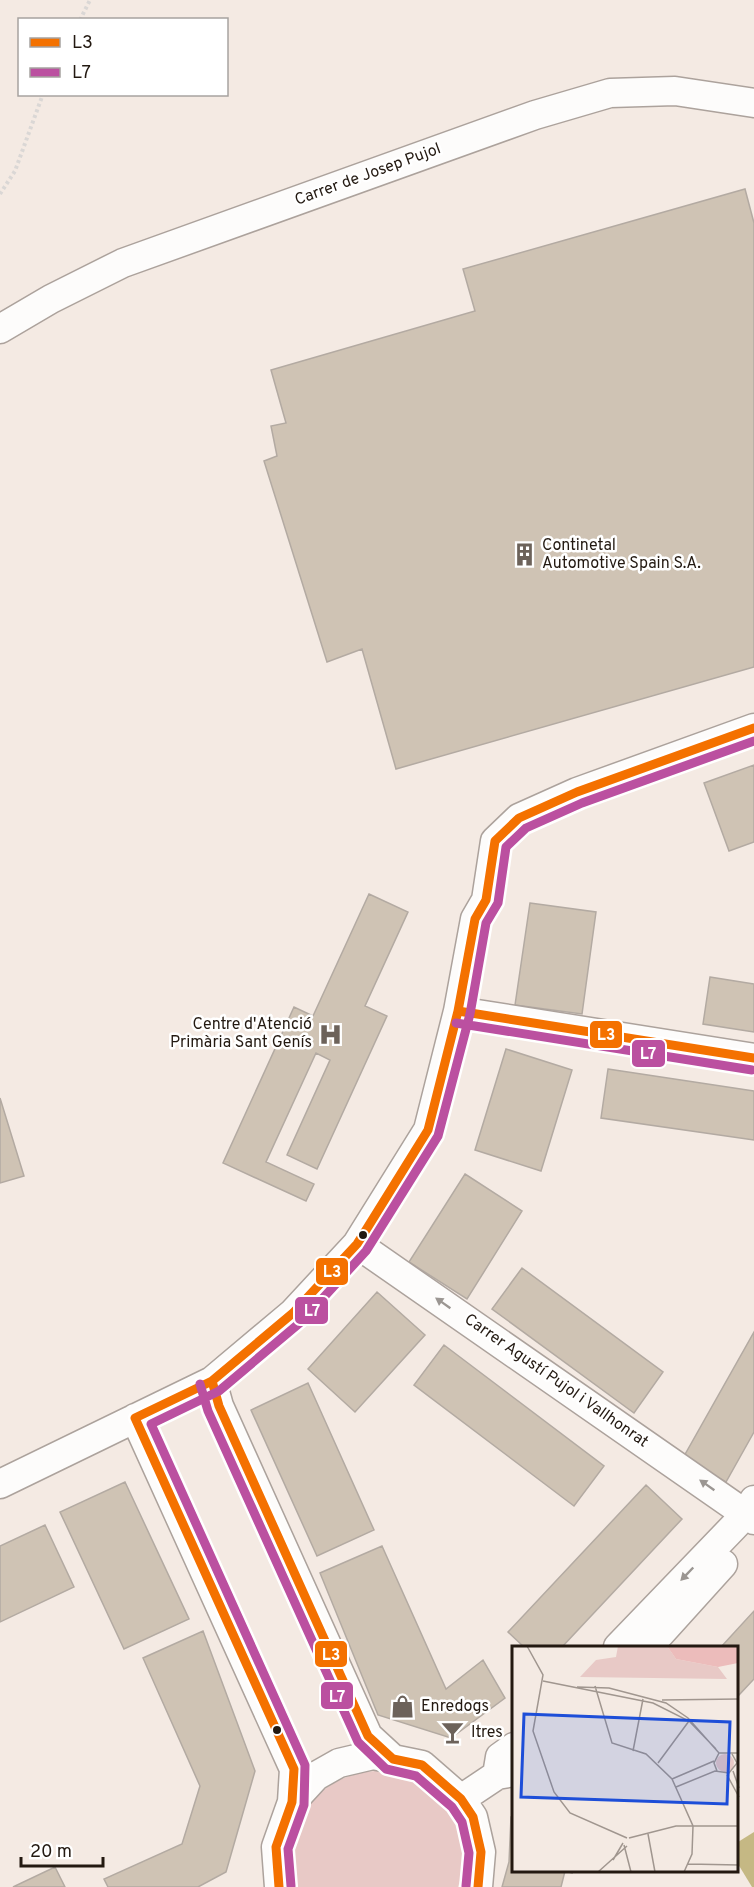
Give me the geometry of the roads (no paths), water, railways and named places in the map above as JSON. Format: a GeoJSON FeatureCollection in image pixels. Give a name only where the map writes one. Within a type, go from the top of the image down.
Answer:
{"type":"FeatureCollection","features":[{"type":"Feature","properties":{"kind":"street","name":"Carrer de Josep Pujol"},"geometry":{"type":"LineString","coordinates":[[0,329],[51,299],[123,263],[535,115],[610,93],[675,91],[754,103]]}},
{"type":"Feature","properties":{"kind":"street"},"geometry":{"type":"LineString","coordinates":[[494,1015],[481,1000],[478,977],[495,841],[519,818],[577,792],[754,728]]}},
{"type":"Feature","properties":{"kind":"street"},"geometry":{"type":"LineString","coordinates":[[0,1484],[212,1381],[293,1313],[357,1244],[428,1130],[458,1011],[475,919],[486,900]]}},
{"type":"Feature","properties":{"kind":"street"},"geometry":{"type":"LineString","coordinates":[[458,1011],[754,1058]]}},
{"type":"Feature","properties":{"kind":"street","name":"Carrer Agustí Pujol i Vallhonrat"},"geometry":{"type":"LineString","coordinates":[[357,1244],[752,1515]]}},
{"type":"Feature","properties":{"kind":"street"},"geometry":{"type":"LineString","coordinates":[[212,1381],[219,1407],[368,1736],[393,1759]]}},
{"type":"Feature","properties":{"kind":"street"},"geometry":{"type":"LineString","coordinates":[[135,1418],[294,1769],[292,1802],[276,1847],[278,1875],[258,1887]]}},
{"type":"Feature","properties":{"kind":"street"},"geometry":{"type":"LineString","coordinates":[[619,1646],[752,1515]]}},
{"type":"Feature","properties":{"kind":"street"},"geometry":{"type":"LineString","coordinates":[[649,1646],[752,1515]]}},
{"type":"Feature","properties":{"kind":"street"},"geometry":{"type":"LineString","coordinates":[[461,1799],[505,1774],[500,1757],[512,1748]]}},
{"type":"Feature","properties":{"kind":"street"},"geometry":{"type":"LineString","coordinates":[[292,1802],[316,1776],[339,1763],[373,1755],[422,1765],[461,1799],[473,1817],[481,1852],[478,1887]]}},
{"type":"Feature","properties":{"kind":"place","name":"Continetal Automotive Spain S.A."},"geometry":{"type":"Point","coordinates":[524,555]}},
{"type":"Feature","properties":{"kind":"place","name":"Centre d'Atenció Primària Sant Genís"},"geometry":{"type":"Point","coordinates":[330,1034]}},
{"type":"Feature","properties":{"kind":"place","name":"Enredogs"},"geometry":{"type":"Point","coordinates":[403,1707]}},
{"type":"Feature","properties":{"kind":"place","name":"Itres"},"geometry":{"type":"Point","coordinates":[453,1733]}}]}
